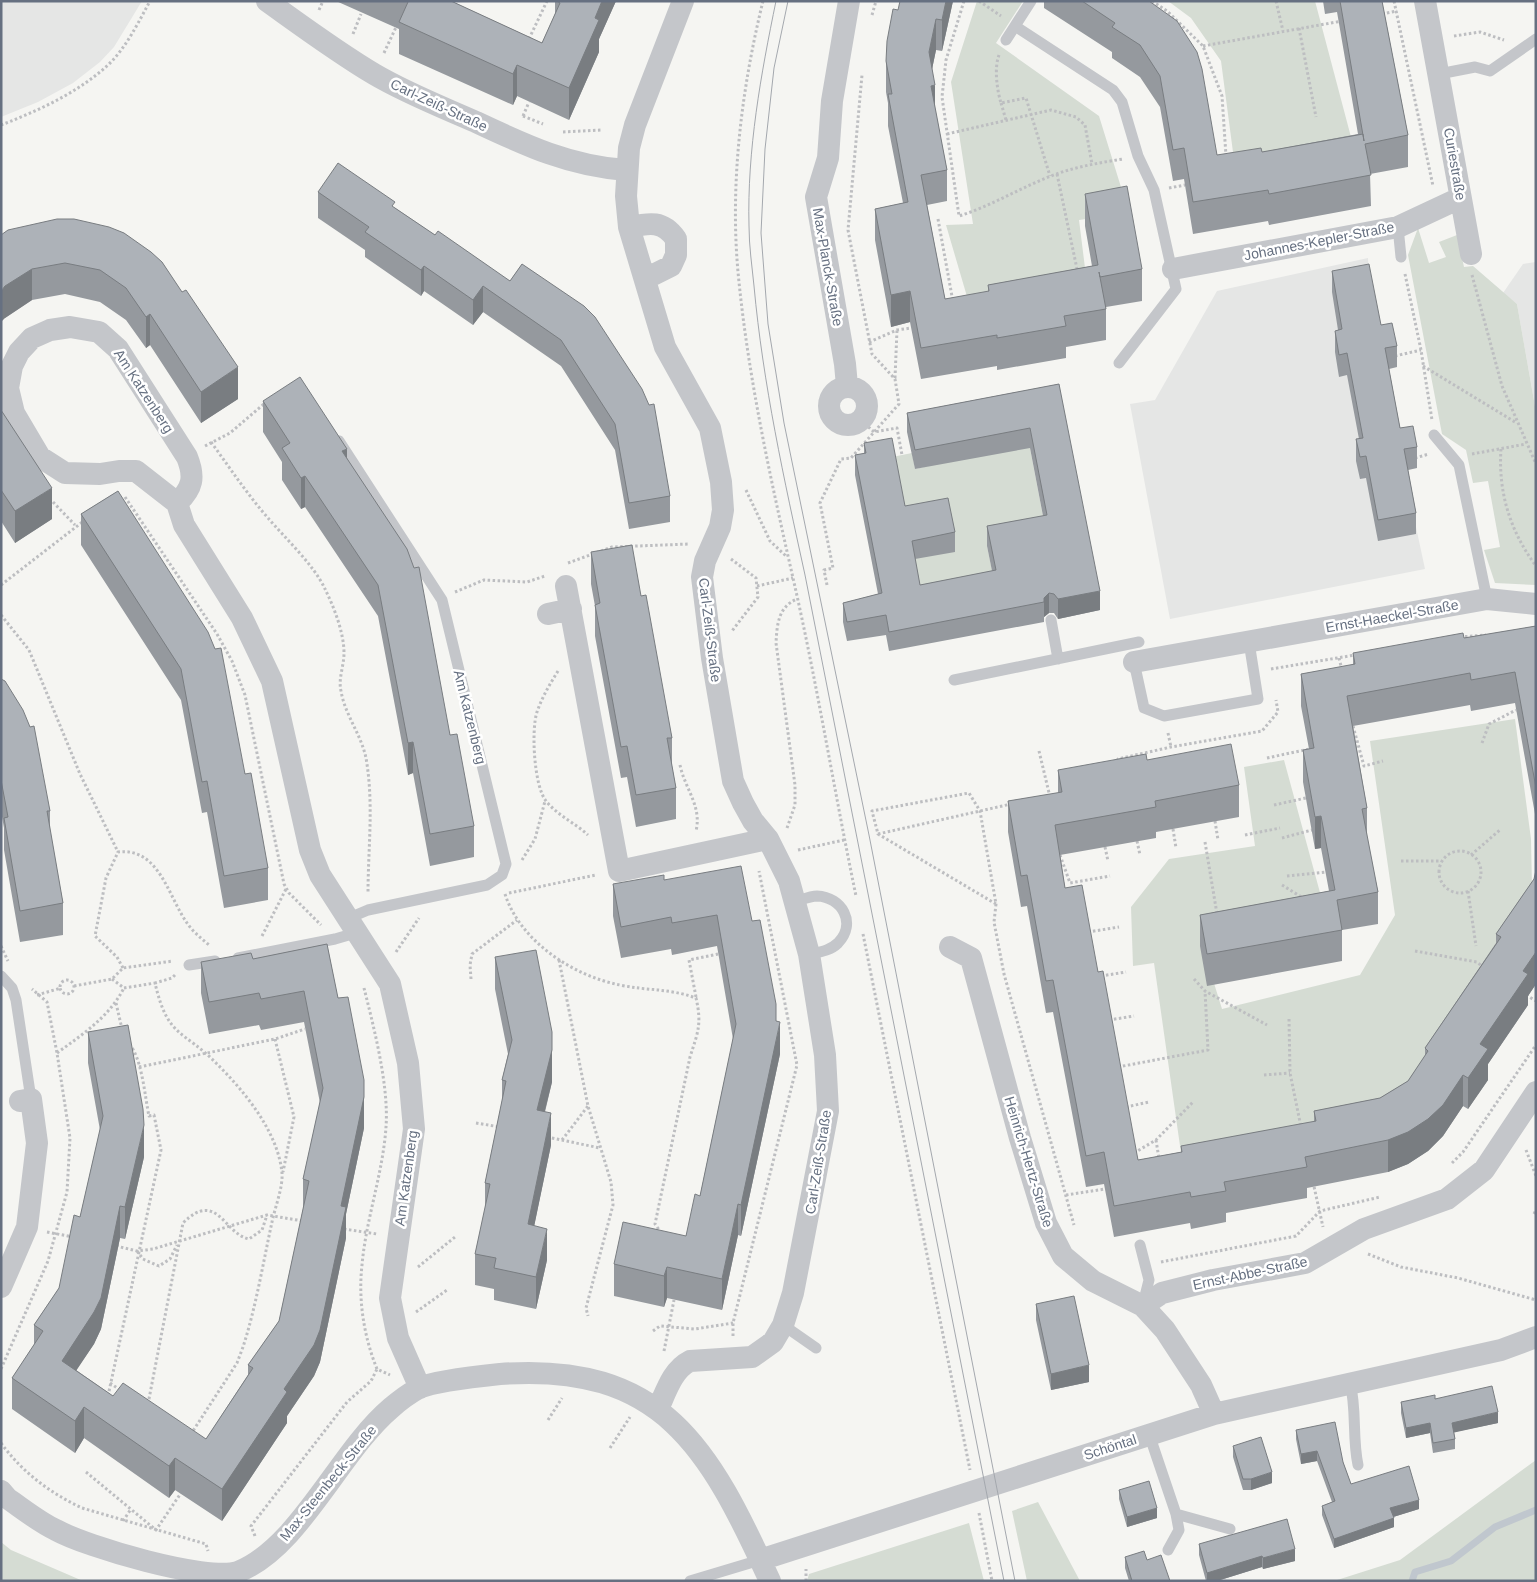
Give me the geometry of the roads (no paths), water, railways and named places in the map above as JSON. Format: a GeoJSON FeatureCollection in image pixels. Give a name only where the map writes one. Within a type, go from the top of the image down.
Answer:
{"type":"FeatureCollection","features":[{"type":"Feature","properties":{"kind":"street","name":"Carl-Zeiß-Straße"},"geometry":{"type":"LineString","coordinates":[[267,1],[375,74],[555,157],[595,168],[626,170]]}},
{"type":"Feature","properties":{"kind":"street","name":"Carl-Zeiß-Straße"},"geometry":{"type":"LineString","coordinates":[[650,1404],[671,1382],[678,1370],[690,1361],[732,1360],[752,1357],[773,1342],[784,1325],[795,1284],[828,1111],[825,1055],[809,954],[789,881],[772,846],[753,821],[733,781],[712,658],[702,577],[705,561],[720,526],[723,510],[722,482],[710,428],[665,347],[629,228],[626,170],[629,148],[635,125],[683,1]]}},
{"type":"Feature","properties":{"kind":"street","name":"Max-Planck-Straße"},"geometry":{"type":"LineString","coordinates":[[847,386],[845,364],[816,197],[828,158],[832,101],[849,1]]}},
{"type":"Feature","properties":{"kind":"street","name":"Curiestraße"},"geometry":{"type":"LineString","coordinates":[[1425,1],[1471,254]]}},
{"type":"Feature","properties":{"kind":"street","name":"Johannes-Kepler-Straße"},"geometry":{"type":"LineString","coordinates":[[1173,269],[1398,227],[1460,198]]}},
{"type":"Feature","properties":{"kind":"street"},"geometry":{"type":"LineString","coordinates":[[629,228],[651,223],[658,224],[667,229],[676,239],[676,255],[671,266],[645,279]]}},
{"type":"Feature","properties":{"kind":"street","name":"Am Katzenberg"},"geometry":{"type":"LineString","coordinates":[[177,503],[188,492],[192,481],[192,468],[187,457],[118,349],[99,332],[70,327],[50,330],[32,338],[19,352],[12,366],[8,388],[14,414],[40,457],[65,473],[100,474],[136,471],[177,503],[184,525],[242,618],[272,682],[310,850],[320,874],[358,920],[383,970],[395,1001],[408,1063],[414,1128],[390,1298],[398,1338],[420,1388]]}},
{"type":"Feature","properties":{"kind":"street"},"geometry":{"type":"LineString","coordinates":[[847,386],[859,390],[866,399],[868,426],[845,425],[839,423],[830,414],[829,401],[831,395],[836,390],[847,386]]}},
{"type":"Feature","properties":{"kind":"street"},"geometry":{"type":"LineString","coordinates":[[560,574],[571,610],[619,871],[685,857],[772,846]]}},
{"type":"Feature","properties":{"kind":"street","name":"Ernst-Haeckel-Straße"},"geometry":{"type":"LineString","coordinates":[[1137,652],[1249,642],[1487,598],[1536,604]]}},
{"type":"Feature","properties":{"kind":"street"},"geometry":{"type":"LineString","coordinates":[[548,614],[571,610]]}},
{"type":"Feature","properties":{"kind":"street","name":"Heinrich-Hertz-Straße"},"geometry":{"type":"LineString","coordinates":[[950,947],[971,958],[1028,1166],[1046,1223],[1063,1256],[1093,1281],[1143,1306],[1165,1330],[1201,1385],[1214,1414]]}},
{"type":"Feature","properties":{"kind":"street","name":"Ernst-Abbe-Straße"},"geometry":{"type":"LineString","coordinates":[[1143,1306],[1162,1293],[1213,1280],[1305,1263],[1364,1229],[1447,1199],[1484,1170],[1536,1092]]}},
{"type":"Feature","properties":{"kind":"street"},"geometry":{"type":"LineString","coordinates":[[1,1287],[27,1227],[37,1143],[25,1100]]}},
{"type":"Feature","properties":{"kind":"street","name":"Schöntal"},"geometry":{"type":"LineString","coordinates":[[760,1560],[1214,1414],[1350,1382],[1500,1350],[1536,1337]]}},
{"type":"Feature","properties":{"kind":"street","name":"Max-Steenbeck-Straße"},"geometry":{"type":"LineString","coordinates":[[1,1491],[8,1498],[56,1530],[100,1548],[170,1568],[214,1574],[236,1573],[263,1557],[286,1538],[369,1429],[392,1407],[420,1388],[479,1376],[525,1372],[573,1375],[608,1383],[650,1404],[678,1426],[707,1462],[770,1581]]}},
{"type":"Feature","properties":{"kind":"lane"},"geometry":{"type":"LineString","coordinates":[[1006,40],[1031,1]]}},
{"type":"Feature","properties":{"kind":"lane"},"geometry":{"type":"LineString","coordinates":[[1015,26],[1114,90],[1122,102],[1138,156],[1154,190],[1176,289],[1119,363]]}},
{"type":"Feature","properties":{"kind":"lane"},"geometry":{"type":"LineString","coordinates":[[1439,74],[1475,67],[1490,71],[1536,39]]}},
{"type":"Feature","properties":{"kind":"lane"},"geometry":{"type":"LineString","coordinates":[[1398,227],[1401,257]]}},
{"type":"Feature","properties":{"kind":"lane","name":"Am Katzenberg"},"geometry":{"type":"LineString","coordinates":[[331,429],[442,600],[506,864],[502,875],[487,886],[358,920]]}},
{"type":"Feature","properties":{"kind":"lane"},"geometry":{"type":"LineString","coordinates":[[1434,435],[1459,465],[1487,598]]}},
{"type":"Feature","properties":{"kind":"lane"},"geometry":{"type":"LineString","coordinates":[[1051,620],[1058,659]]}},
{"type":"Feature","properties":{"kind":"lane"},"geometry":{"type":"LineString","coordinates":[[954,680],[1058,659],[1137,652],[1144,708],[1164,716],[1258,699],[1249,642]]}},
{"type":"Feature","properties":{"kind":"lane"},"geometry":{"type":"LineString","coordinates":[[794,902],[815,896],[830,898],[844,908],[847,920],[844,934],[838,944],[826,951],[809,954]]}},
{"type":"Feature","properties":{"kind":"lane"},"geometry":{"type":"LineString","coordinates":[[189,965],[250,956],[335,939],[358,920]]}},
{"type":"Feature","properties":{"kind":"lane"},"geometry":{"type":"LineString","coordinates":[[1,976],[12,988],[16,1000],[25,1100]]}},
{"type":"Feature","properties":{"kind":"lane"},"geometry":{"type":"LineString","coordinates":[[1140,1245],[1149,1280],[1143,1306]]}},
{"type":"Feature","properties":{"kind":"lane"},"geometry":{"type":"LineString","coordinates":[[784,1325],[816,1348]]}},
{"type":"Feature","properties":{"kind":"lane"},"geometry":{"type":"LineString","coordinates":[[1350,1382],[1355,1400],[1354,1443],[1358,1465]]}},
{"type":"Feature","properties":{"kind":"lane"},"geometry":{"type":"LineString","coordinates":[[1150,1434],[1176,1514],[1179,1530],[1168,1550]]}},
{"type":"Feature","properties":{"kind":"lane"},"geometry":{"type":"LineString","coordinates":[[1176,1514],[1230,1529]]}},
{"type":"Feature","properties":{"kind":"lane","name":"Schöntal"},"geometry":{"type":"LineString","coordinates":[[690,1581],[760,1560]]}},
{"type":"Feature","properties":{"kind":"waterway"},"geometry":{"type":"LineString","coordinates":[[1412,1581],[1415,1572],[1451,1561],[1495,1527],[1536,1510]]}},
{"type":"Feature","properties":{"kind":"tram line"},"geometry":{"type":"LineString","coordinates":[[776,1],[756,112],[750,169],[749,234],[763,359],[782,467],[1004,1581]]}},
{"type":"Feature","properties":{"kind":"tram line"},"geometry":{"type":"LineString","coordinates":[[788,1],[774,68],[765,149],[761,233],[768,324],[784,423],[869,835],[1015,1581]]}}]}
